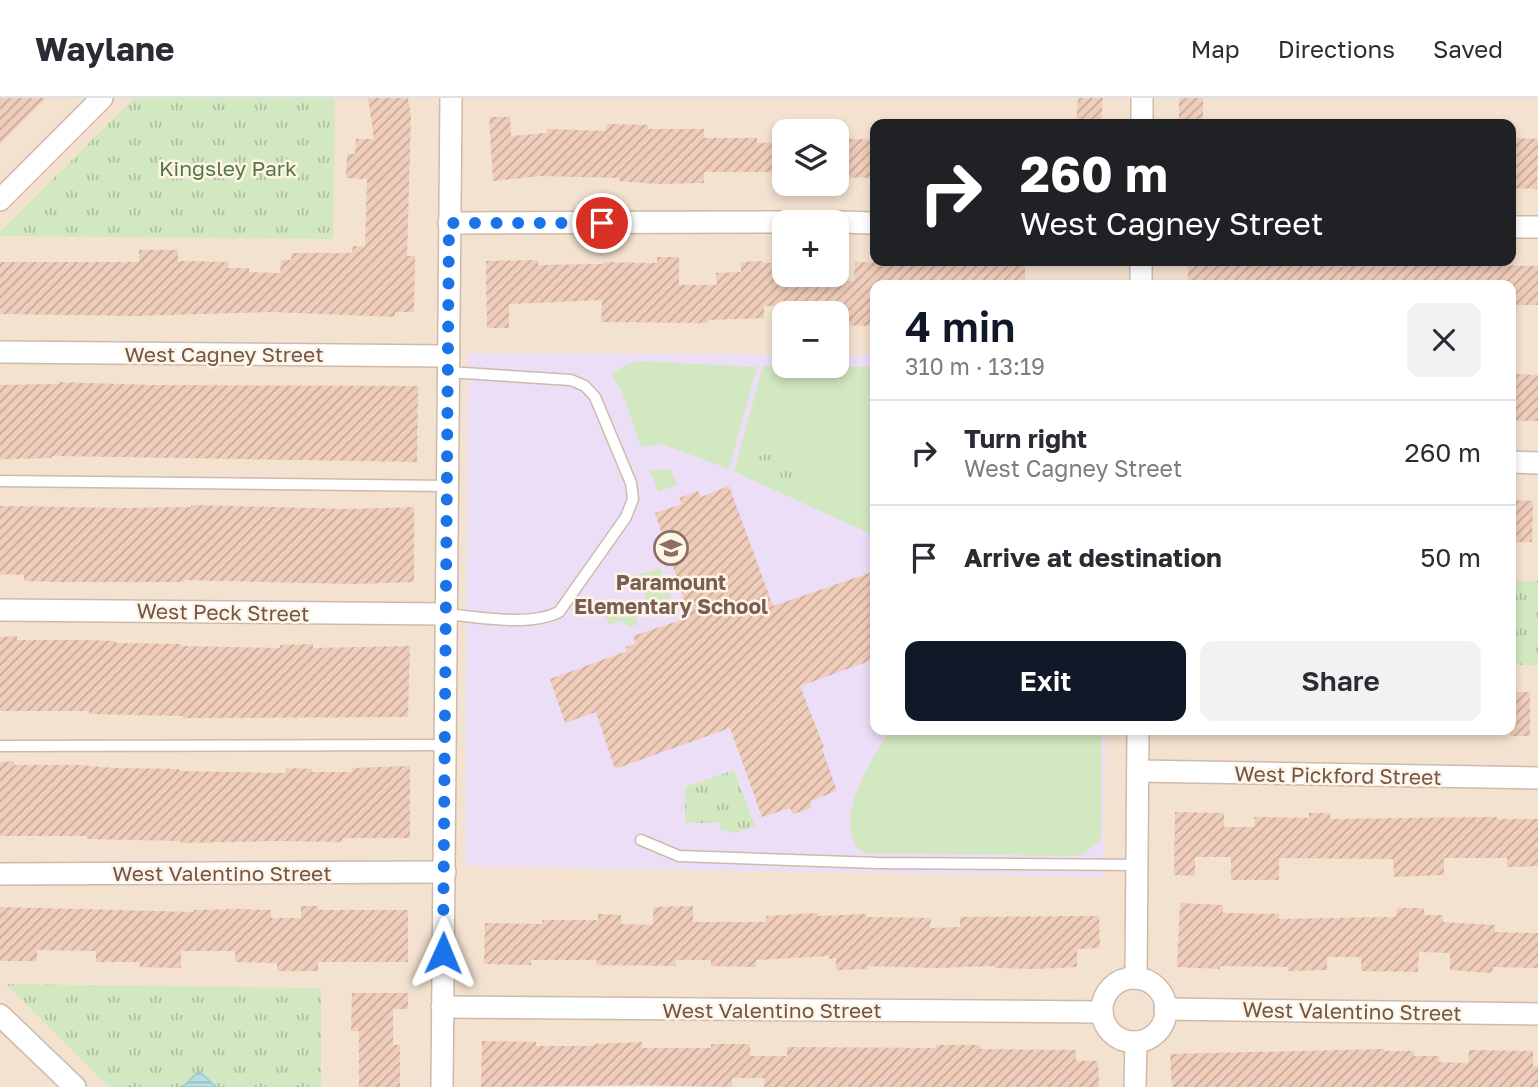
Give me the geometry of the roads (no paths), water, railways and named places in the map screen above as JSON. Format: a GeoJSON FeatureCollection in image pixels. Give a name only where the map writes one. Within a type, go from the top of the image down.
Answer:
{"type":"FeatureCollection","features":[{"type":"Feature","properties":{"kind":"street"},"geometry":{"type":"LineString","coordinates":[[0,200],[102,98]]}},
{"type":"Feature","properties":{"kind":"street"},"geometry":{"type":"LineString","coordinates":[[442,1087],[451,98]]}},
{"type":"Feature","properties":{"kind":"street"},"geometry":{"type":"LineString","coordinates":[[1142,98],[1142,119]]}},
{"type":"Feature","properties":{"kind":"street"},"geometry":{"type":"LineString","coordinates":[[449,223],[772,222]]}},
{"type":"Feature","properties":{"kind":"street"},"geometry":{"type":"LineString","coordinates":[[849,222],[870,223]]}},
{"type":"Feature","properties":{"kind":"street"},"geometry":{"type":"LineString","coordinates":[[1516,227],[1538,227]]}},
{"type":"Feature","properties":{"kind":"street","name":"West Cagney Street"},"geometry":{"type":"LineString","coordinates":[[0,352],[448,364]]}},
{"type":"Feature","properties":{"kind":"street"},"geometry":{"type":"LineString","coordinates":[[1516,462],[1538,463]]}},
{"type":"Feature","properties":{"kind":"street","name":"West Peck Street"},"geometry":{"type":"LineString","coordinates":[[0,610],[446,614]]}},
{"type":"Feature","properties":{"kind":"street"},"geometry":{"type":"LineString","coordinates":[[1136,978],[1138,735]]}},
{"type":"Feature","properties":{"kind":"street","name":"West Pickford Street"},"geometry":{"type":"LineString","coordinates":[[1138,771],[1538,778]]}},
{"type":"Feature","properties":{"kind":"street","name":"West Valentino Street"},"geometry":{"type":"LineString","coordinates":[[0,874],[445,873]]}},
{"type":"Feature","properties":{"kind":"street"},"geometry":{"type":"LineString","coordinates":[[1136,978],[1155,987],[1163,997],[1166,1009],[1164,1021],[1157,1032],[1147,1040],[1136,1042],[1123,1041],[1112,1034],[1104,1024],[1101,1012],[1103,999],[1110,989],[1120,982],[1136,978]]}},
{"type":"Feature","properties":{"kind":"street","name":"West Valentino Street"},"geometry":{"type":"LineString","coordinates":[[442,1007],[1101,1012]]}},
{"type":"Feature","properties":{"kind":"street","name":"West Valentino Street"},"geometry":{"type":"LineString","coordinates":[[1166,1009],[1538,1014]]}},
{"type":"Feature","properties":{"kind":"street"},"geometry":{"type":"LineString","coordinates":[[0,1015],[75,1087]]}},
{"type":"Feature","properties":{"kind":"street"},"geometry":{"type":"LineString","coordinates":[[1135,1087],[1136,1042]]}},
{"type":"Feature","properties":{"kind":"lane"},"geometry":{"type":"LineString","coordinates":[[446,614],[513,619],[546,618],[559,612],[575,593],[626,517],[633,499],[631,483],[600,408],[585,386],[571,380],[448,364]]}},
{"type":"Feature","properties":{"kind":"lane"},"geometry":{"type":"LineString","coordinates":[[0,481],[447,486]]}},
{"type":"Feature","properties":{"kind":"lane"},"geometry":{"type":"LineString","coordinates":[[0,746],[446,745]]}},
{"type":"Feature","properties":{"kind":"lane"},"geometry":{"type":"LineString","coordinates":[[641,840],[679,856],[878,863],[1137,865]]}},
{"type":"Feature","properties":{"kind":"water"},"geometry":{"type":"Polygon","coordinates":[[[199,1071],[216,1087],[183,1087],[199,1071]]]}},
{"type":"Feature","properties":{"kind":"place","name":"Paramount Elementary School"},"geometry":{"type":"Point","coordinates":[671,548]}},
{"type":"Feature","properties":{"kind":"park label","name":"Kingsley Park"},"geometry":{"type":"Point","coordinates":[228,168]}}]}
